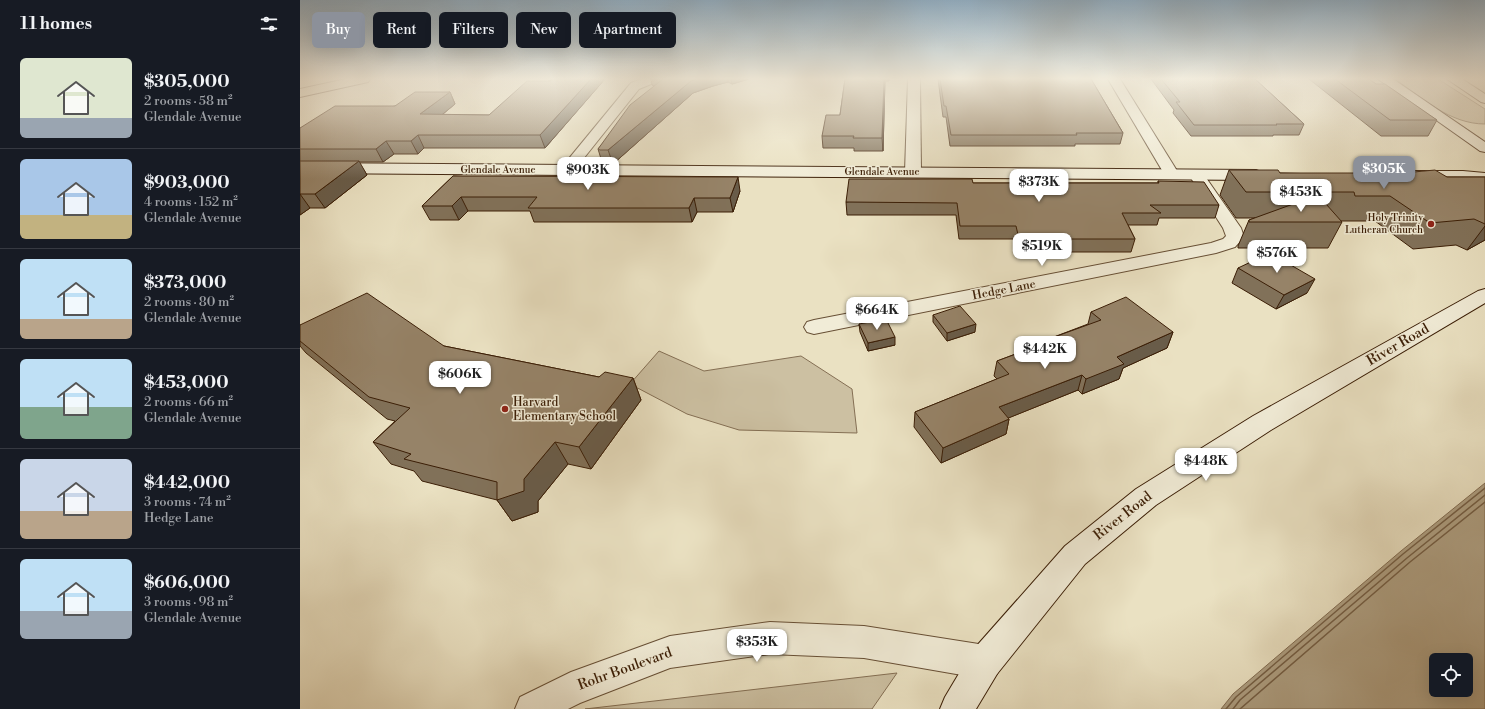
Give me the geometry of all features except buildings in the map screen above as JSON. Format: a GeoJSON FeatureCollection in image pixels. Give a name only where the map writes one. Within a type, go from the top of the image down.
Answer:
{"type":"FeatureCollection","features":[{"type":"Feature","properties":{"kind":"street"},"geometry":{"type":"LineString","coordinates":[[567,170],[614,112]]}},
{"type":"Feature","properties":{"kind":"street"},"geometry":{"type":"LineString","coordinates":[[913,172],[914,112]]}},
{"type":"Feature","properties":{"kind":"street"},"geometry":{"type":"LineString","coordinates":[[1134,112],[1171,174]]}},
{"type":"Feature","properties":{"kind":"street"},"geometry":{"type":"LineString","coordinates":[[1430,112],[1485,148]]}},
{"type":"Feature","properties":{"kind":"street"},"geometry":{"type":"LineString","coordinates":[[1440,119],[1463,127],[1485,131]]}},
{"type":"Feature","properties":{"kind":"street","name":"Glendale Avenue"},"geometry":{"type":"LineString","coordinates":[[300,168],[1267,175]]}},
{"type":"Feature","properties":{"kind":"street"},"geometry":{"type":"LineString","coordinates":[[1463,176],[1485,172]]}},
{"type":"Feature","properties":{"kind":"street","name":"Hedge Lane"},"geometry":{"type":"LineString","coordinates":[[814,327],[1216,248],[1230,243],[1235,237],[1232,228],[1197,175]]}},
{"type":"Feature","properties":{"kind":"street"},"geometry":{"type":"LineString","coordinates":[[1400,176],[1463,176],[1485,178]]}},
{"type":"Feature","properties":{"kind":"street","name":"River Road"},"geometry":{"type":"LineString","coordinates":[[957,709],[985,662],[1075,555],[1146,497],[1262,424],[1485,295]]}},
{"type":"Feature","properties":{"kind":"street","name":"Rohr Boulevard"},"geometry":{"type":"LineString","coordinates":[[532,709],[571,689],[670,652],[770,638],[864,642],[985,662]]}},
{"type":"Feature","properties":{"kind":"shaded area"},"geometry":{"type":"Polygon","coordinates":[[[1443,112],[1485,112],[1485,124],[1472,123],[1443,112]]]}},
{"type":"Feature","properties":{"kind":"shaded area"},"geometry":{"type":"Polygon","coordinates":[[[659,351],[704,371],[801,356],[852,389],[857,433],[739,430],[687,414],[630,384],[659,351]]]}},
{"type":"Feature","properties":{"kind":"shaded area"},"geometry":{"type":"Polygon","coordinates":[[[897,673],[872,709],[585,709],[897,673]]]}},
{"type":"Feature","properties":{"kind":"water"},"geometry":{"type":"Polygon","coordinates":[[[1485,483],[1485,709],[1221,709],[1233,694],[1401,551],[1485,483]]]}},
{"type":"Feature","properties":{"kind":"place","name":"Holy Trinity Lutheran Church"},"geometry":{"type":"Point","coordinates":[1431,224]}},
{"type":"Feature","properties":{"kind":"place","name":"Harvard Elementary School"},"geometry":{"type":"Point","coordinates":[505,409]}}]}
